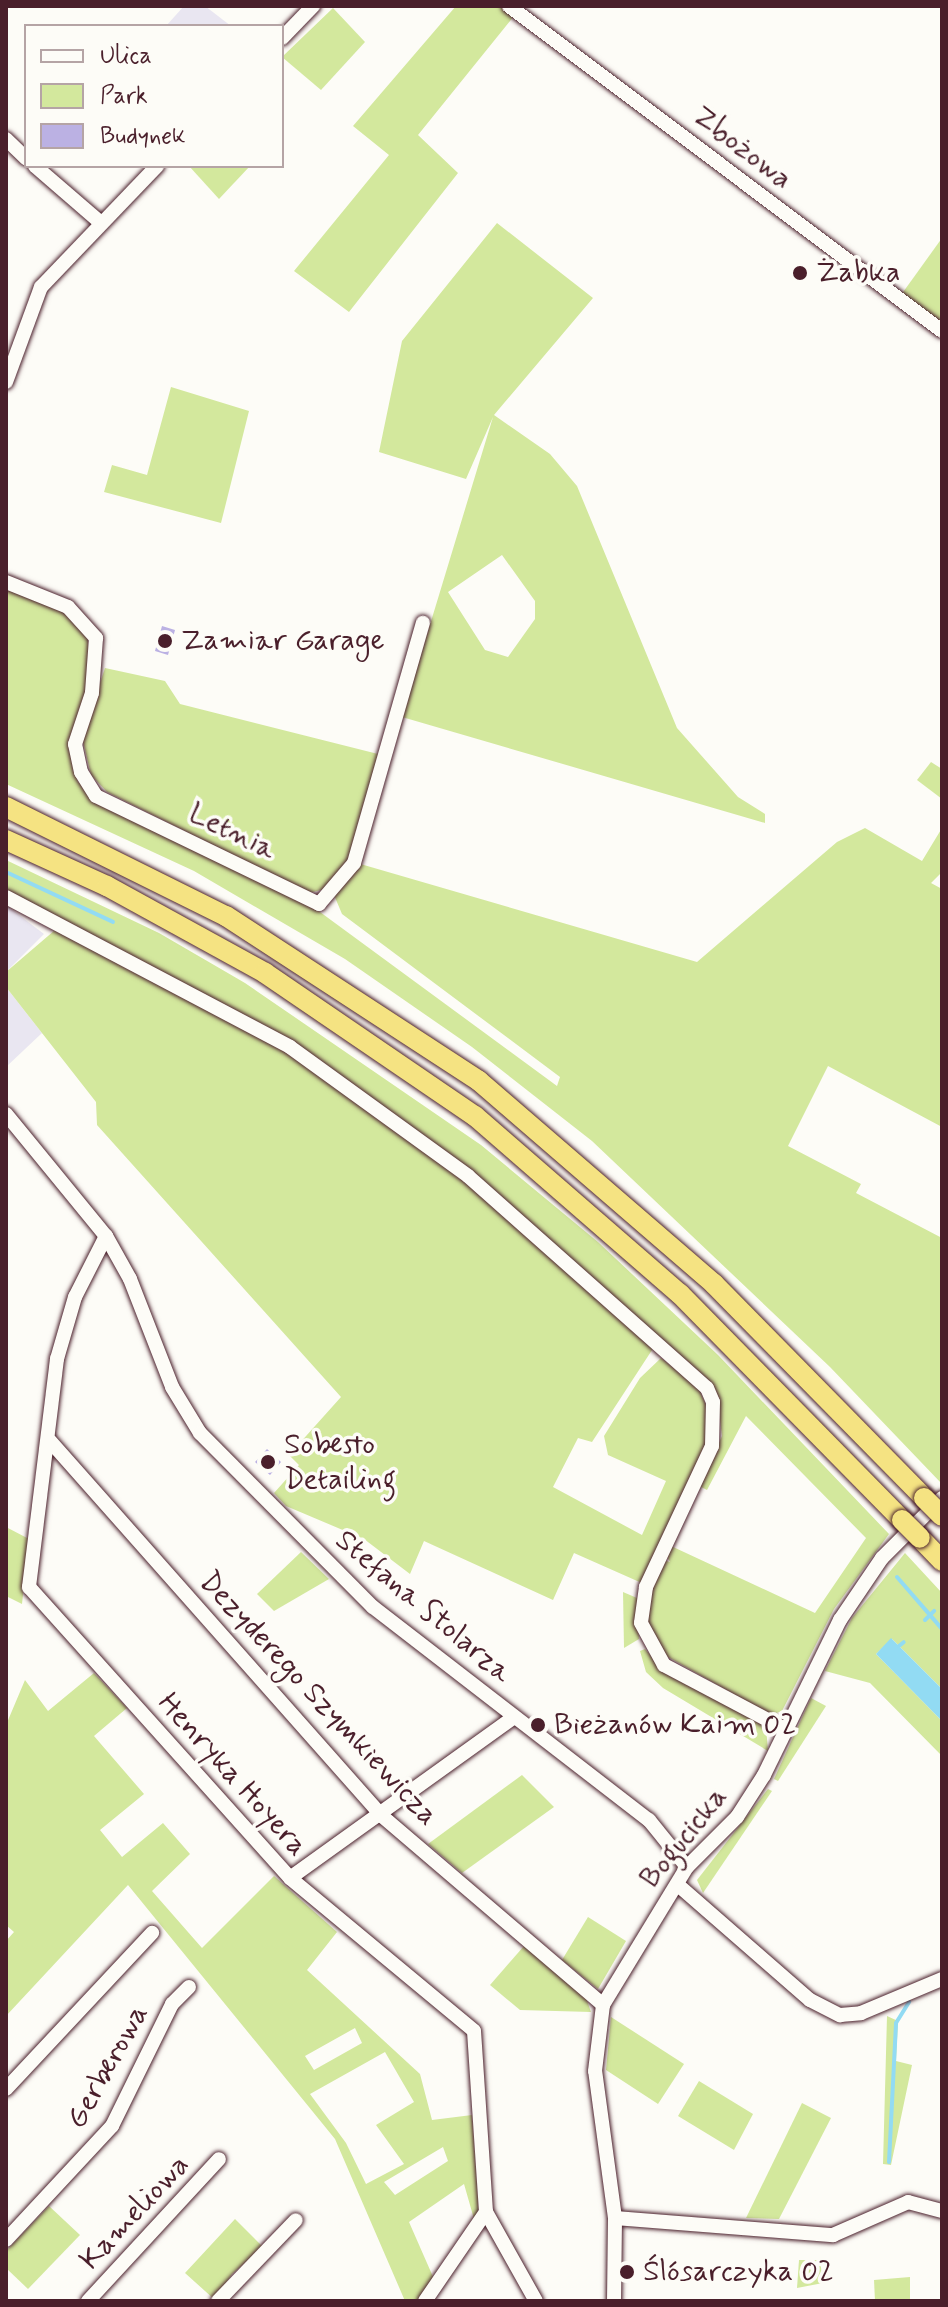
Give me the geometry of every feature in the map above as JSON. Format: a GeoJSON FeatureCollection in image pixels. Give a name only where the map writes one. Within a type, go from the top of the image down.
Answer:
{"type":"FeatureCollection","features":[{"type":"Feature","properties":{"kind":"highway"},"geometry":{"type":"LineString","coordinates":[[6,807],[118,858],[261,936],[479,1081],[705,1275],[933,1498],[942,1516]]}},
{"type":"Feature","properties":{"kind":"highway"},"geometry":{"type":"LineString","coordinates":[[6,840],[107,886],[265,973],[475,1116],[680,1294],[942,1561]]}},
{"type":"Feature","properties":{"kind":"street"},"geometry":{"type":"LineString","coordinates":[[284,36],[313,6]]}},
{"type":"Feature","properties":{"kind":"street","name":"Zbożowa"},"geometry":{"type":"LineString","coordinates":[[509,6],[942,331]]}},
{"type":"Feature","properties":{"kind":"street"},"geometry":{"type":"LineString","coordinates":[[6,139],[24,156]]}},
{"type":"Feature","properties":{"kind":"street"},"geometry":{"type":"LineString","coordinates":[[37,168],[101,223]]}},
{"type":"Feature","properties":{"kind":"street"},"geometry":{"type":"LineString","coordinates":[[6,382],[41,287],[155,168]]}},
{"type":"Feature","properties":{"kind":"street","name":"Letnia"},"geometry":{"type":"LineString","coordinates":[[6,582],[68,607],[96,638],[95,677],[75,744],[81,772],[96,796],[319,904],[354,863],[423,623]]}},
{"type":"Feature","properties":{"kind":"street"},"geometry":{"type":"LineString","coordinates":[[6,897],[290,1047],[468,1176],[707,1388],[713,1402],[712,1446],[646,1587],[641,1623],[664,1665],[785,1729]]}},
{"type":"Feature","properties":{"kind":"street","name":"Stefana Stolarza"},"geometry":{"type":"LineString","coordinates":[[6,1114],[106,1236],[130,1279],[172,1387],[200,1433],[373,1607],[649,1820],[687,1867]]}},
{"type":"Feature","properties":{"kind":"street","name":"Henryka Hoyera"},"geometry":{"type":"LineString","coordinates":[[106,1236],[75,1297],[58,1355],[50,1441],[29,1587],[290,1878],[474,2031],[486,2212],[536,2301]]}},
{"type":"Feature","properties":{"kind":"street","name":"Dezyderego Szymkiewicza"},"geometry":{"type":"LineString","coordinates":[[50,1441],[382,1816],[603,2005]]}},
{"type":"Feature","properties":{"kind":"street","name":"Bogucicka"},"geometry":{"type":"LineString","coordinates":[[614,2301],[615,2218],[595,2071],[603,2005],[687,1867],[737,1817],[849,1607],[882,1558],[933,1498]]}},
{"type":"Feature","properties":{"kind":"street"},"geometry":{"type":"LineString","coordinates":[[290,1878],[382,1816],[514,1717]]}},
{"type":"Feature","properties":{"kind":"street"},"geometry":{"type":"LineString","coordinates":[[678,1885],[810,2000],[840,2015],[861,2013],[942,1979]]}},
{"type":"Feature","properties":{"kind":"street"},"geometry":{"type":"LineString","coordinates":[[6,2089],[152,1933]]}},
{"type":"Feature","properties":{"kind":"street","name":"Gerberowa"},"geometry":{"type":"LineString","coordinates":[[6,2240],[112,2126],[172,2004],[189,1987]]}},
{"type":"Feature","properties":{"kind":"street","name":"Kameliowa"},"geometry":{"type":"LineString","coordinates":[[88,2301],[219,2159]]}},
{"type":"Feature","properties":{"kind":"street"},"geometry":{"type":"LineString","coordinates":[[615,2218],[833,2235],[858,2229],[902,2203],[942,2211]]}},
{"type":"Feature","properties":{"kind":"street"},"geometry":{"type":"LineString","coordinates":[[425,2301],[486,2212]]}},
{"type":"Feature","properties":{"kind":"street"},"geometry":{"type":"LineString","coordinates":[[218,2301],[296,2220]]}},
{"type":"Feature","properties":{"kind":"shaded area"},"geometry":{"type":"Polygon","coordinates":[[[184,6],[205,6],[228,24],[168,24],[184,6]]]}},
{"type":"Feature","properties":{"kind":"shaded area"},"geometry":{"type":"Polygon","coordinates":[[[6,905],[44,934],[6,972],[6,905]]]}},
{"type":"Feature","properties":{"kind":"shaded area"},"geometry":{"type":"Polygon","coordinates":[[[6,987],[42,1033],[6,1067],[6,987]]]}},
{"type":"Feature","properties":{"kind":"green space"},"geometry":{"type":"Polygon","coordinates":[[[456,6],[500,6],[514,16],[418,135],[458,173],[349,312],[294,271],[389,155],[353,126],[456,6]]]}},
{"type":"Feature","properties":{"kind":"green space"},"geometry":{"type":"Polygon","coordinates":[[[333,8],[365,42],[321,90],[284,59],[284,55],[333,8]]]}},
{"type":"Feature","properties":{"kind":"green space"},"geometry":{"type":"Polygon","coordinates":[[[191,168],[248,168],[219,199],[191,168]]]}},
{"type":"Feature","properties":{"kind":"green space"},"geometry":{"type":"Polygon","coordinates":[[[497,223],[593,298],[494,415],[550,454],[577,486],[677,728],[738,797],[765,814],[765,823],[402,717],[493,417],[466,479],[379,452],[402,341],[497,223]],[[502,555],[448,592],[485,650],[508,657],[535,619],[535,601],[502,555]]]}},
{"type":"Feature","properties":{"kind":"green space"},"geometry":{"type":"Polygon","coordinates":[[[942,238],[942,326],[901,295],[942,238]]]}},
{"type":"Feature","properties":{"kind":"green space"},"geometry":{"type":"Polygon","coordinates":[[[171,387],[249,411],[221,523],[104,492],[112,465],[147,475],[171,387]]]}},
{"type":"Feature","properties":{"kind":"green space"},"geometry":{"type":"Polygon","coordinates":[[[6,587],[67,611],[87,631],[91,675],[69,748],[78,782],[138,822],[320,912],[557,1086],[560,1077],[342,914],[334,895],[357,863],[697,962],[837,842],[865,828],[922,861],[942,828],[942,872],[931,883],[942,889],[942,1127],[828,1066],[788,1146],[861,1184],[856,1193],[942,1238],[942,1484],[830,1367],[592,1141],[472,1047],[345,959],[194,871],[6,784],[6,587]]]}},
{"type":"Feature","properties":{"kind":"green space"},"geometry":{"type":"Polygon","coordinates":[[[105,668],[165,681],[180,704],[378,754],[347,866],[325,889],[309,893],[107,792],[91,775],[82,737],[105,668]]]}},
{"type":"Feature","properties":{"kind":"green space"},"geometry":{"type":"Polygon","coordinates":[[[931,762],[942,769],[942,799],[917,780],[931,762]]]}},
{"type":"Feature","properties":{"kind":"green space"},"geometry":{"type":"Polygon","coordinates":[[[6,860],[159,933],[245,983],[481,1145],[598,1242],[718,1355],[889,1534],[834,1609],[782,1711],[771,1715],[661,1653],[646,1618],[647,1599],[664,1560],[670,1562],[666,1555],[671,1546],[815,1613],[866,1538],[746,1416],[707,1490],[699,1486],[722,1436],[717,1396],[703,1375],[537,1231],[290,1043],[6,890],[6,860]]]}},
{"type":"Feature","properties":{"kind":"green space"},"geometry":{"type":"Polygon","coordinates":[[[55,930],[296,1055],[466,1179],[654,1347],[592,1442],[578,1438],[553,1487],[642,1535],[666,1481],[608,1455],[604,1436],[640,1378],[661,1358],[698,1387],[709,1412],[709,1442],[644,1584],[574,1553],[553,1600],[424,1541],[410,1574],[364,1539],[286,1506],[274,1493],[299,1465],[289,1455],[341,1397],[97,1125],[96,1102],[6,987],[6,972],[55,930]]]}},
{"type":"Feature","properties":{"kind":"green space"},"geometry":{"type":"Polygon","coordinates":[[[6,1527],[29,1539],[22,1604],[6,1596],[6,1527]]]}},
{"type":"Feature","properties":{"kind":"green space"},"geometry":{"type":"Polygon","coordinates":[[[301,1552],[329,1579],[274,1611],[257,1594],[301,1552]]]}},
{"type":"Feature","properties":{"kind":"green space"},"geometry":{"type":"Polygon","coordinates":[[[905,1553],[942,1593],[942,1689],[892,1639],[876,1654],[942,1721],[942,1756],[870,1683],[825,1671],[852,1618],[905,1553]]]}},
{"type":"Feature","properties":{"kind":"green space"},"geometry":{"type":"Polygon","coordinates":[[[623,1592],[637,1598],[639,1639],[624,1648],[623,1592]]]}},
{"type":"Feature","properties":{"kind":"green space"},"geometry":{"type":"Polygon","coordinates":[[[645,1649],[663,1670],[766,1727],[768,1751],[663,1688],[646,1672],[640,1651],[645,1649]]]}},
{"type":"Feature","properties":{"kind":"green space"},"geometry":{"type":"Polygon","coordinates":[[[94,1673],[127,1708],[94,1736],[144,1794],[100,1830],[122,1857],[163,1823],[190,1854],[152,1891],[202,1948],[274,1876],[337,1932],[307,1970],[420,2074],[432,2120],[472,2115],[479,2212],[474,2219],[464,2184],[409,2222],[434,2279],[419,2301],[405,2301],[335,2139],[128,1885],[6,2016],[6,1941],[14,1932],[6,1925],[6,1725],[25,1680],[48,1711],[94,1673]],[[355,2028],[305,2056],[314,2070],[362,2043],[355,2028]],[[385,2052],[310,2094],[346,2143],[366,2184],[404,2164],[376,2125],[414,2102],[385,2052]],[[443,2147],[384,2182],[395,2195],[448,2161],[443,2147]]]}},
{"type":"Feature","properties":{"kind":"green space"},"geometry":{"type":"Polygon","coordinates":[[[811,1698],[826,1706],[778,1781],[774,1779],[811,1698]]]}},
{"type":"Feature","properties":{"kind":"green space"},"geometry":{"type":"Polygon","coordinates":[[[522,1775],[554,1807],[462,1873],[428,1844],[522,1775]]]}},
{"type":"Feature","properties":{"kind":"green space"},"geometry":{"type":"Polygon","coordinates":[[[768,1789],[772,1791],[703,1893],[697,1880],[768,1789]]]}},
{"type":"Feature","properties":{"kind":"green space"},"geometry":{"type":"Polygon","coordinates":[[[588,1917],[626,1941],[598,1989],[562,1960],[588,1917]]]}},
{"type":"Feature","properties":{"kind":"green space"},"geometry":{"type":"Polygon","coordinates":[[[524,1946],[586,1998],[591,2012],[520,2010],[490,1985],[524,1946]]]}},
{"type":"Feature","properties":{"kind":"green space"},"geometry":{"type":"Polygon","coordinates":[[[887,2016],[898,2021],[896,2061],[912,2065],[891,2165],[883,2164],[887,2016]]]}},
{"type":"Feature","properties":{"kind":"green space"},"geometry":{"type":"Polygon","coordinates":[[[611,2017],[684,2064],[658,2104],[606,2070],[611,2017]]]}},
{"type":"Feature","properties":{"kind":"green space"},"geometry":{"type":"Polygon","coordinates":[[[699,2081],[753,2114],[734,2150],[678,2116],[699,2081]]]}},
{"type":"Feature","properties":{"kind":"green space"},"geometry":{"type":"Polygon","coordinates":[[[802,2103],[831,2118],[779,2219],[746,2218],[802,2103]]]}},
{"type":"Feature","properties":{"kind":"green space"},"geometry":{"type":"Polygon","coordinates":[[[49,2206],[80,2235],[28,2289],[6,2268],[6,2251],[49,2206]]]}},
{"type":"Feature","properties":{"kind":"green space"},"geometry":{"type":"Polygon","coordinates":[[[235,2219],[263,2247],[232,2274],[215,2300],[185,2273],[235,2219]]]}},
{"type":"Feature","properties":{"kind":"green space"},"geometry":{"type":"Polygon","coordinates":[[[799,2260],[820,2260],[823,2283],[797,2288],[799,2260]]]}},
{"type":"Feature","properties":{"kind":"green space"},"geometry":{"type":"Polygon","coordinates":[[[910,2277],[910,2301],[875,2301],[874,2280],[910,2277]]]}},
{"type":"Feature","properties":{"kind":"water"},"geometry":{"type":"Polygon","coordinates":[[[891,1638],[942,1689],[942,1721],[876,1654],[891,1638]]]}},
{"type":"Feature","properties":{"kind":"building","name":"Zamiar Garage"},"geometry":{"type":"Polygon","coordinates":[[[162,626],[175,630],[168,655],[155,651],[162,626]]]}},
{"type":"Feature","properties":{"kind":"building","name":"Sobesto Detailing"},"geometry":{"type":"Polygon","coordinates":[[[267,1449],[281,1462],[270,1475],[255,1462],[267,1449]]]}},
{"type":"Feature","properties":{"kind":"waterway"},"geometry":{"type":"LineString","coordinates":[[6,872],[113,922]]}},
{"type":"Feature","properties":{"kind":"waterway"},"geometry":{"type":"LineString","coordinates":[[897,1577],[942,1629]]}},
{"type":"Feature","properties":{"kind":"waterway"},"geometry":{"type":"LineString","coordinates":[[925,1620],[934,1611]]}},
{"type":"Feature","properties":{"kind":"waterway"},"geometry":{"type":"LineString","coordinates":[[899,1646],[904,1642]]}},
{"type":"Feature","properties":{"kind":"waterway"},"geometry":{"type":"LineString","coordinates":[[889,2162],[896,2023],[909,2002]]}},
{"type":"Feature","properties":{"kind":"place","name":"Żabka"},"geometry":{"type":"Point","coordinates":[800,273]}},
{"type":"Feature","properties":{"kind":"place","name":"Zamiar Garage"},"geometry":{"type":"Point","coordinates":[165,641]}},
{"type":"Feature","properties":{"kind":"place","name":"Sobesto Detailing"},"geometry":{"type":"Point","coordinates":[268,1462]}},
{"type":"Feature","properties":{"kind":"place","name":"Bieżanów Kaim 02"},"geometry":{"type":"Point","coordinates":[538,1725]}},
{"type":"Feature","properties":{"kind":"place","name":"Ślósarczyka 02"},"geometry":{"type":"Point","coordinates":[627,2272]}}]}
